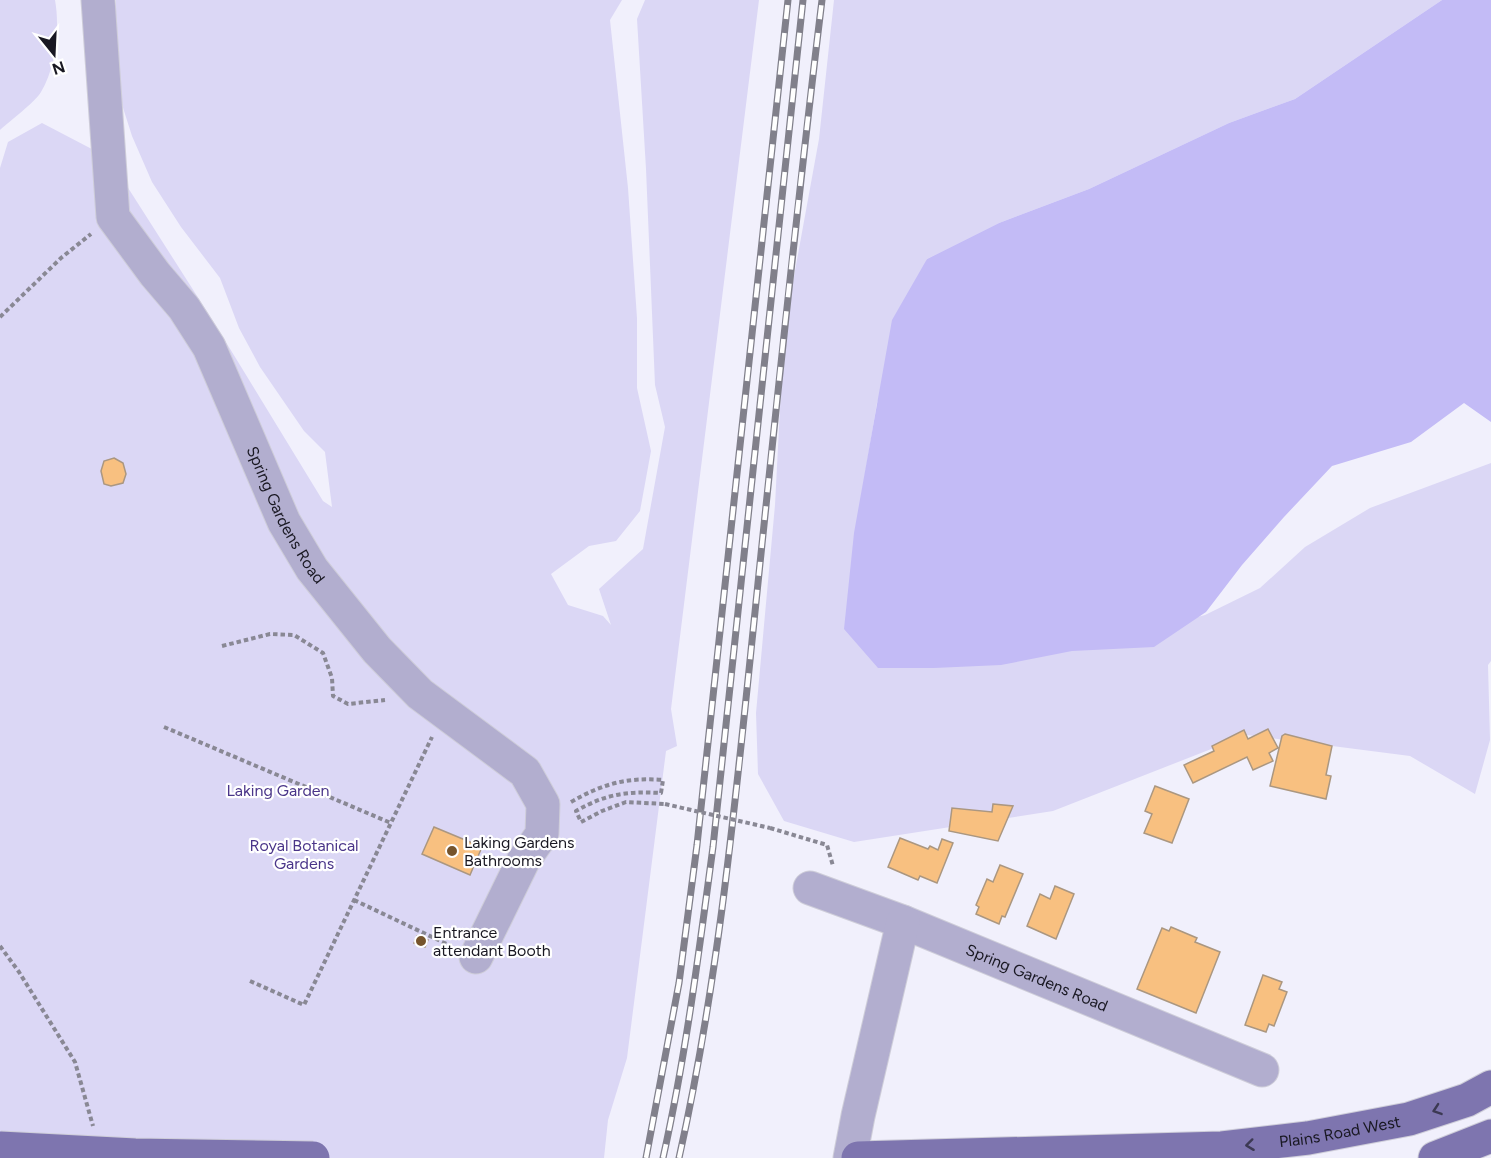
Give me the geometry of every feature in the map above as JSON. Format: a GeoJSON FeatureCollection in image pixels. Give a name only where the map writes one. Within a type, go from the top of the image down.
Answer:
{"type":"FeatureCollection","features":[{"type":"Feature","properties":{"kind":"main road","name":"Plains Road West"},"geometry":{"type":"LineString","coordinates":[[858,1158],[1222,1148],[1308,1138],[1409,1119],[1467,1100],[1491,1087]]}},
{"type":"Feature","properties":{"kind":"main road"},"geometry":{"type":"LineString","coordinates":[[1435,1158],[1491,1136]]}},
{"type":"Feature","properties":{"kind":"main road"},"geometry":{"type":"LineString","coordinates":[[0,1148],[135,1155],[313,1158]]}},
{"type":"Feature","properties":{"kind":"street"},"geometry":{"type":"LineString","coordinates":[[98,0],[113,217]]}},
{"type":"Feature","properties":{"kind":"street","name":"Spring Gardens Road"},"geometry":{"type":"LineString","coordinates":[[113,217],[155,274],[184,308],[209,347],[284,522],[312,569],[376,650],[420,694],[525,772],[543,804],[542,834],[523,861],[476,957]]}},
{"type":"Feature","properties":{"kind":"street","name":"Spring Gardens Road"},"geometry":{"type":"LineString","coordinates":[[822,878],[903,922],[1262,1070]]}},
{"type":"Feature","properties":{"kind":"street"},"geometry":{"type":"LineString","coordinates":[[850,1158],[903,922]]}},
{"type":"Feature","properties":{"kind":"path"},"geometry":{"type":"LineString","coordinates":[[0,317],[61,258],[113,217]]}},
{"type":"Feature","properties":{"kind":"path"},"geometry":{"type":"LineString","coordinates":[[222,646],[270,634],[294,635],[323,653],[332,678],[333,696],[348,704],[393,701]]}},
{"type":"Feature","properties":{"kind":"path"},"geometry":{"type":"LineString","coordinates":[[164,727],[391,823]]}},
{"type":"Feature","properties":{"kind":"path"},"geometry":{"type":"LineString","coordinates":[[250,981],[304,1005],[433,734]]}},
{"type":"Feature","properties":{"kind":"path"},"geometry":{"type":"LineString","coordinates":[[570,803],[593,790],[629,779],[663,780],[661,793],[622,792],[576,811],[581,822],[626,802],[665,804],[770,828],[827,845],[822,878]]}},
{"type":"Feature","properties":{"kind":"path"},"geometry":{"type":"LineString","coordinates":[[354,900],[476,957]]}},
{"type":"Feature","properties":{"kind":"path"},"geometry":{"type":"LineString","coordinates":[[0,946],[19,972],[75,1062],[96,1137]]}},
{"type":"Feature","properties":{"kind":"green space"},"geometry":{"type":"Polygon","coordinates":[[[0,0],[55,0],[57,22],[53,59],[41,92],[0,130],[0,0]]]}},
{"type":"Feature","properties":{"kind":"green space","name":"Royal Botanical Gardens"},"geometry":{"type":"Polygon","coordinates":[[[116,0],[622,0],[610,20],[628,188],[637,318],[637,388],[651,451],[640,511],[616,541],[589,546],[551,574],[568,605],[603,616],[611,625],[599,589],[643,549],[665,427],[655,385],[637,19],[645,0],[759,0],[671,709],[677,746],[666,751],[627,1058],[608,1120],[604,1158],[0,1158],[0,168],[8,142],[42,123],[109,158],[213,321],[323,501],[332,507],[325,452],[304,431],[260,367],[239,328],[220,278],[181,227],[152,182],[132,136],[118,92],[115,60],[116,0]]]}},
{"type":"Feature","properties":{"kind":"green space"},"geometry":{"type":"Polygon","coordinates":[[[834,0],[1442,0],[1295,99],[1229,123],[1089,189],[999,223],[927,259],[877,403],[861,498],[1065,652],[1205,615],[1260,588],[1305,547],[1370,508],[1491,463],[1491,661],[1488,665],[1490,740],[1475,794],[1410,756],[1247,735],[1053,811],[854,842],[784,821],[758,774],[756,713],[775,505],[784,331],[819,139],[834,0]]]}},
{"type":"Feature","properties":{"kind":"shaded area"},"geometry":{"type":"Polygon","coordinates":[[[1442,0],[1491,0],[1491,422],[1464,403],[1411,442],[1332,466],[1242,565],[1206,612],[1154,647],[1072,651],[1001,665],[878,668],[844,629],[854,533],[892,320],[927,259],[999,223],[1089,189],[1229,123],[1295,99],[1442,0]]]}},
{"type":"Feature","properties":{"kind":"building"},"geometry":{"type":"Polygon","coordinates":[[[114,458],[123,463],[126,474],[123,483],[111,486],[104,484],[101,471],[104,461],[114,458]]]}},
{"type":"Feature","properties":{"kind":"building"},"geometry":{"type":"Polygon","coordinates":[[[1268,729],[1278,748],[1269,753],[1273,761],[1253,770],[1247,757],[1193,783],[1184,765],[1214,751],[1212,746],[1244,730],[1248,739],[1268,729]]]}},
{"type":"Feature","properties":{"kind":"building"},"geometry":{"type":"Polygon","coordinates":[[[1285,734],[1332,746],[1326,775],[1331,776],[1326,799],[1270,786],[1282,736],[1285,734]]]}},
{"type":"Feature","properties":{"kind":"building"},"geometry":{"type":"Polygon","coordinates":[[[1155,786],[1189,799],[1172,843],[1144,833],[1152,814],[1145,811],[1155,786]]]}},
{"type":"Feature","properties":{"kind":"building"},"geometry":{"type":"Polygon","coordinates":[[[993,804],[1013,806],[998,841],[949,831],[952,808],[992,812],[993,804]]]}},
{"type":"Feature","properties":{"kind":"building","name":"Laking Gardens Bathrooms"},"geometry":{"type":"Polygon","coordinates":[[[434,827],[482,847],[470,875],[422,854],[434,827]]]}},
{"type":"Feature","properties":{"kind":"building"},"geometry":{"type":"Polygon","coordinates":[[[900,838],[928,849],[930,846],[938,850],[942,839],[953,843],[937,883],[920,876],[918,880],[888,867],[900,838]]]}},
{"type":"Feature","properties":{"kind":"building"},"geometry":{"type":"Polygon","coordinates":[[[1000,865],[1023,874],[1005,917],[1002,916],[999,924],[976,914],[979,907],[976,905],[987,879],[993,882],[1000,865]]]}},
{"type":"Feature","properties":{"kind":"building"},"geometry":{"type":"Polygon","coordinates":[[[1055,886],[1074,894],[1056,939],[1027,926],[1040,894],[1050,899],[1055,886]]]}},
{"type":"Feature","properties":{"kind":"building"},"geometry":{"type":"Polygon","coordinates":[[[1171,927],[1197,938],[1195,942],[1220,952],[1196,1013],[1137,989],[1162,928],[1169,931],[1171,927]]]}},
{"type":"Feature","properties":{"kind":"building","name":"Entrance attendant Booth"},"geometry":{"type":"Polygon","coordinates":[[[417,936],[428,940],[425,947],[414,943],[417,936]]]}},
{"type":"Feature","properties":{"kind":"building"},"geometry":{"type":"Polygon","coordinates":[[[1263,975],[1282,982],[1279,989],[1287,992],[1274,1026],[1269,1024],[1266,1032],[1245,1025],[1263,975]]]}},
{"type":"Feature","properties":{"kind":"railway"},"geometry":{"type":"LineString","coordinates":[[646,1158],[679,983],[697,845],[788,0]]}},
{"type":"Feature","properties":{"kind":"railway"},"geometry":{"type":"LineString","coordinates":[[663,1158],[685,1042],[713,847],[803,0]]}},
{"type":"Feature","properties":{"kind":"railway"},"geometry":{"type":"LineString","coordinates":[[679,1158],[705,1023],[725,886],[795,230],[822,0]]}},
{"type":"Feature","properties":{"kind":"place","name":"Laking Gardens Bathrooms"},"geometry":{"type":"Point","coordinates":[452,851]}},
{"type":"Feature","properties":{"kind":"place","name":"Entrance attendant Booth"},"geometry":{"type":"Point","coordinates":[421,941]}},
{"type":"Feature","properties":{"kind":"park label","name":"Laking Garden"},"geometry":{"type":"Point","coordinates":[278,790]}}]}
